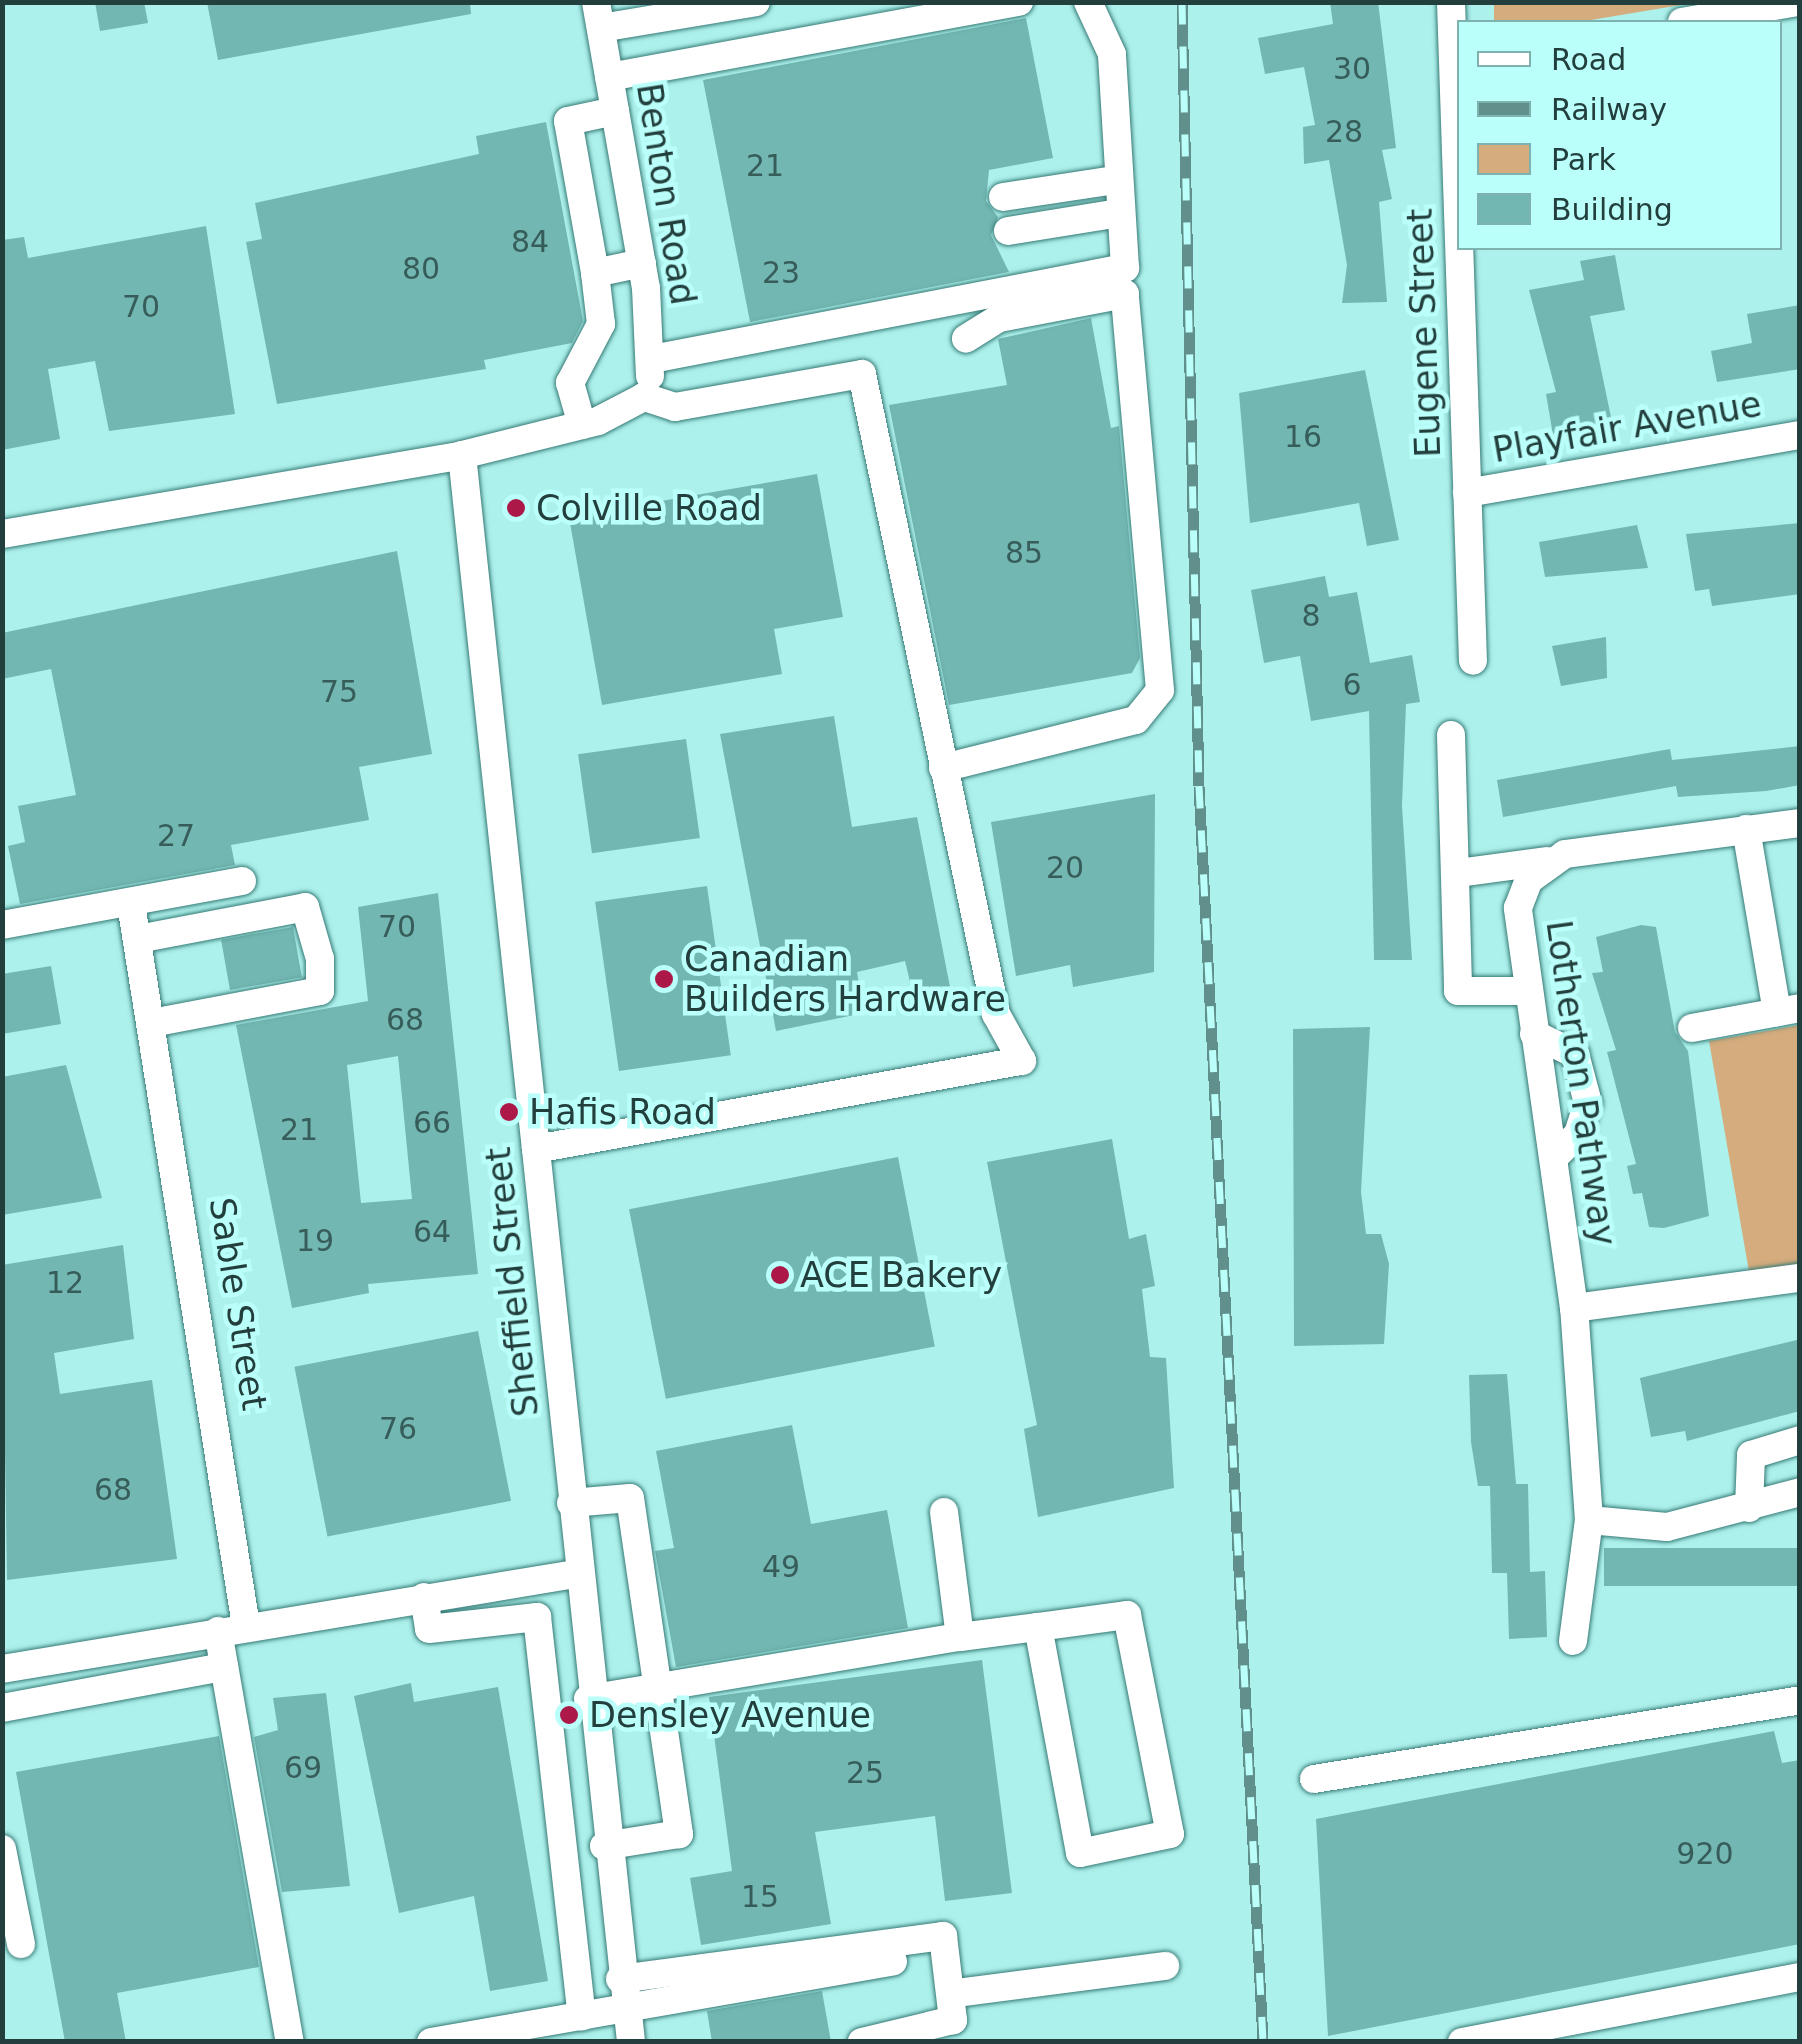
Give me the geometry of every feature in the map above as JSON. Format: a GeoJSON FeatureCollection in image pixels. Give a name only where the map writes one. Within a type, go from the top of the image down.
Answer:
{"type":"FeatureCollection","features":[{"type":"Feature","properties":{"kind":"street"},"geometry":{"type":"LineString","coordinates":[[598,16],[756,2]]}},
{"type":"Feature","properties":{"kind":"street"},"geometry":{"type":"LineString","coordinates":[[609,77],[1020,2]]}},
{"type":"Feature","properties":{"kind":"street"},"geometry":{"type":"LineString","coordinates":[[652,359],[1125,268],[1116,180],[1112,54],[1088,2]]}},
{"type":"Feature","properties":{"kind":"street","name":"Eugene Street"},"geometry":{"type":"LineString","coordinates":[[1451,2],[1457,101]]}},
{"type":"Feature","properties":{"kind":"street"},"geometry":{"type":"LineString","coordinates":[[1694,20],[1798,2]]}},
{"type":"Feature","properties":{"kind":"street","name":"Benton Road"},"geometry":{"type":"LineString","coordinates":[[598,16],[642,263],[652,359],[644,397]]}},
{"type":"Feature","properties":{"kind":"street"},"geometry":{"type":"LineString","coordinates":[[582,426],[570,382],[600,324],[595,273],[568,122],[615,111]]}},
{"type":"Feature","properties":{"kind":"street"},"geometry":{"type":"LineString","coordinates":[[1003,197],[1116,180]]}},
{"type":"Feature","properties":{"kind":"street"},"geometry":{"type":"LineString","coordinates":[[1008,231],[1119,213]]}},
{"type":"Feature","properties":{"kind":"street","name":"Eugene Street"},"geometry":{"type":"LineString","coordinates":[[1461,250],[1472,661]]}},
{"type":"Feature","properties":{"kind":"street"},"geometry":{"type":"LineString","coordinates":[[595,273],[642,263]]}},
{"type":"Feature","properties":{"kind":"street"},"geometry":{"type":"LineString","coordinates":[[942,768],[1136,720],[1160,690],[1125,294],[999,318],[966,338]]}},
{"type":"Feature","properties":{"kind":"street"},"geometry":{"type":"LineString","coordinates":[[2,534],[462,455],[582,426],[644,397],[675,407],[862,374],[996,1014],[1022,1061],[536,1149]]}},
{"type":"Feature","properties":{"kind":"street","name":"Playfair Avenue"},"geometry":{"type":"LineString","coordinates":[[1467,493],[1800,434]]}},
{"type":"Feature","properties":{"kind":"street","name":"Sheffield Street"},"geometry":{"type":"LineString","coordinates":[[462,455],[536,1149],[574,1574],[619,1972],[631,2042]]}},
{"type":"Feature","properties":{"kind":"street"},"geometry":{"type":"LineString","coordinates":[[1450,735],[1458,872],[1458,991],[1525,991]]}},
{"type":"Feature","properties":{"kind":"street"},"geometry":{"type":"LineString","coordinates":[[1458,872],[1800,822]]}},
{"type":"Feature","properties":{"kind":"street"},"geometry":{"type":"LineString","coordinates":[[1692,1028],[1788,1010],[1746,829]]}},
{"type":"Feature","properties":{"kind":"street","name":"Lotherton Pathway"},"geometry":{"type":"LineString","coordinates":[[1547,861],[1518,908],[1525,991],[1557,1154],[1574,1308],[1589,1520],[1573,1641]]}},
{"type":"Feature","properties":{"kind":"street"},"geometry":{"type":"LineString","coordinates":[[2,925],[131,904],[242,880]]}},
{"type":"Feature","properties":{"kind":"street","name":"Sable Street"},"geometry":{"type":"LineString","coordinates":[[131,904],[151,1009],[246,1626]]}},
{"type":"Feature","properties":{"kind":"street"},"geometry":{"type":"LineString","coordinates":[[138,939],[305,907],[320,959],[320,991],[151,1009]]}},
{"type":"Feature","properties":{"kind":"street"},"geometry":{"type":"LineString","coordinates":[[1534,1034],[1576,1054],[1588,1103],[1578,1134],[1557,1154]]}},
{"type":"Feature","properties":{"kind":"street"},"geometry":{"type":"LineString","coordinates":[[1574,1308],[1800,1278]]}},
{"type":"Feature","properties":{"kind":"street"},"geometry":{"type":"LineString","coordinates":[[1749,1508],[1752,1455],[1800,1440]]}},
{"type":"Feature","properties":{"kind":"street"},"geometry":{"type":"LineString","coordinates":[[1589,1520],[1667,1527],[1800,1492]]}},
{"type":"Feature","properties":{"kind":"street"},"geometry":{"type":"LineString","coordinates":[[570,1504],[630,1498],[679,1834],[604,1846]]}},
{"type":"Feature","properties":{"kind":"street"},"geometry":{"type":"LineString","coordinates":[[944,1512],[960,1638]]}},
{"type":"Feature","properties":{"kind":"street"},"geometry":{"type":"LineString","coordinates":[[2,1670],[246,1626],[574,1574]]}},
{"type":"Feature","properties":{"kind":"street"},"geometry":{"type":"LineString","coordinates":[[424,1597],[430,1629],[538,1618],[582,2016]]}},
{"type":"Feature","properties":{"kind":"street"},"geometry":{"type":"LineString","coordinates":[[588,1699],[960,1638],[1038,1627],[1127,1615],[1170,1834],[1080,1853],[1038,1627]]}},
{"type":"Feature","properties":{"kind":"street"},"geometry":{"type":"LineString","coordinates":[[218,1631],[290,2042]]}},
{"type":"Feature","properties":{"kind":"street"},"geometry":{"type":"LineString","coordinates":[[2,1708],[224,1667]]}},
{"type":"Feature","properties":{"kind":"street"},"geometry":{"type":"LineString","coordinates":[[1314,1779],[1800,1700]]}},
{"type":"Feature","properties":{"kind":"street"},"geometry":{"type":"LineString","coordinates":[[2,1849],[22,1944]]}},
{"type":"Feature","properties":{"kind":"street"},"geometry":{"type":"LineString","coordinates":[[576,1971],[619,1972],[932,1933],[950,1946],[956,1993],[946,2026],[862,2042]]}},
{"type":"Feature","properties":{"kind":"street"},"geometry":{"type":"LineString","coordinates":[[431,2042],[893,1961]]}},
{"type":"Feature","properties":{"kind":"street"},"geometry":{"type":"LineString","coordinates":[[956,1993],[1164,1966]]}},
{"type":"Feature","properties":{"kind":"street"},"geometry":{"type":"LineString","coordinates":[[1462,2042],[1800,1977]]}},
{"type":"Feature","properties":{"kind":"green space"},"geometry":{"type":"Polygon","coordinates":[[[1494,2],[1693,3],[1591,20],[1494,20],[1494,2]]]}},
{"type":"Feature","properties":{"kind":"green space"},"geometry":{"type":"Polygon","coordinates":[[[1799,1025],[1799,1281],[1752,1289],[1709,1041],[1799,1025]]]}},
{"type":"Feature","properties":{"kind":"building"},"geometry":{"type":"Polygon","coordinates":[[[95,2],[144,2],[148,23],[100,31],[95,2]]]}},
{"type":"Feature","properties":{"kind":"building"},"geometry":{"type":"Polygon","coordinates":[[[207,2],[470,2],[471,14],[218,60],[207,2]]]}},
{"type":"Feature","properties":{"kind":"building"},"geometry":{"type":"Polygon","coordinates":[[[1330,2],[1378,2],[1396,148],[1382,150],[1392,199],[1379,202],[1387,302],[1342,303],[1347,265],[1329,160],[1304,164],[1303,127],[1315,125],[1304,67],[1265,74],[1258,38],[1333,24],[1330,2]]]}},
{"type":"Feature","properties":{"kind":"building"},"geometry":{"type":"Polygon","coordinates":[[[1026,18],[1053,158],[989,170],[986,201],[998,217],[991,235],[1009,272],[750,322],[703,80],[1026,18]]]}},
{"type":"Feature","properties":{"kind":"building"},"geometry":{"type":"Polygon","coordinates":[[[546,122],[583,321],[572,343],[484,360],[486,369],[277,404],[246,242],[262,239],[255,203],[479,154],[476,136],[546,122]]]}},
{"type":"Feature","properties":{"kind":"building"},"geometry":{"type":"Polygon","coordinates":[[[206,226],[235,414],[109,431],[95,361],[48,369],[60,439],[2,450],[2,240],[24,237],[28,258],[206,226]]]}},
{"type":"Feature","properties":{"kind":"building"},"geometry":{"type":"Polygon","coordinates":[[[1615,255],[1625,310],[1590,316],[1612,422],[1553,435],[1546,394],[1556,392],[1529,290],[1584,280],[1580,261],[1615,255]]]}},
{"type":"Feature","properties":{"kind":"building"},"geometry":{"type":"Polygon","coordinates":[[[1800,305],[1800,369],[1717,382],[1711,351],[1752,343],[1747,314],[1800,305]]]}},
{"type":"Feature","properties":{"kind":"building"},"geometry":{"type":"Polygon","coordinates":[[[1091,318],[1111,428],[1119,426],[1140,658],[1132,673],[949,705],[889,405],[1007,385],[998,339],[1091,318]]]}},
{"type":"Feature","properties":{"kind":"building"},"geometry":{"type":"Polygon","coordinates":[[[1365,370],[1399,540],[1367,546],[1359,503],[1250,523],[1239,393],[1365,370]]]}},
{"type":"Feature","properties":{"kind":"building"},"geometry":{"type":"Polygon","coordinates":[[[817,474],[843,617],[774,629],[782,674],[602,705],[569,517],[817,474]]]}},
{"type":"Feature","properties":{"kind":"building"},"geometry":{"type":"Polygon","coordinates":[[[1800,523],[1800,594],[1712,606],[1709,589],[1695,591],[1686,534],[1800,523]]]}},
{"type":"Feature","properties":{"kind":"building"},"geometry":{"type":"Polygon","coordinates":[[[1637,525],[1648,568],[1545,577],[1539,542],[1637,525]]]}},
{"type":"Feature","properties":{"kind":"building"},"geometry":{"type":"Polygon","coordinates":[[[397,551],[432,754],[359,767],[369,820],[231,845],[235,865],[20,904],[8,846],[25,842],[18,806],[76,795],[51,669],[2,679],[2,633],[397,551]]]}},
{"type":"Feature","properties":{"kind":"building"},"geometry":{"type":"Polygon","coordinates":[[[1325,576],[1329,597],[1357,592],[1370,663],[1412,655],[1420,702],[1406,704],[1402,806],[1412,960],[1374,960],[1369,711],[1311,721],[1300,656],[1264,663],[1251,590],[1325,576]]]}},
{"type":"Feature","properties":{"kind":"building"},"geometry":{"type":"Polygon","coordinates":[[[1606,637],[1607,678],[1561,686],[1552,646],[1606,637]]]}},
{"type":"Feature","properties":{"kind":"building"},"geometry":{"type":"Polygon","coordinates":[[[834,716],[852,827],[917,817],[950,987],[913,994],[905,961],[857,972],[864,1013],[776,1031],[720,734],[834,716]]]}},
{"type":"Feature","properties":{"kind":"building"},"geometry":{"type":"Polygon","coordinates":[[[686,739],[700,838],[592,853],[578,754],[686,739]]]}},
{"type":"Feature","properties":{"kind":"building"},"geometry":{"type":"Polygon","coordinates":[[[1800,746],[1800,785],[1678,797],[1676,786],[1503,817],[1497,780],[1670,749],[1672,760],[1800,746]]]}},
{"type":"Feature","properties":{"kind":"building"},"geometry":{"type":"Polygon","coordinates":[[[1155,794],[1154,972],[1073,987],[1070,965],[1016,976],[991,822],[1155,794]]]}},
{"type":"Feature","properties":{"kind":"building","name":"Canadian Builders Hardware"},"geometry":{"type":"Polygon","coordinates":[[[707,886],[731,1055],[619,1071],[595,902],[707,886]]]}},
{"type":"Feature","properties":{"kind":"building"},"geometry":{"type":"Polygon","coordinates":[[[438,893],[478,1274],[368,1284],[369,1293],[292,1308],[236,1025],[368,1001],[358,907],[438,893]],[[398,1056],[347,1065],[361,1203],[412,1199],[398,1056]]]}},
{"type":"Feature","properties":{"kind":"building"},"geometry":{"type":"Polygon","coordinates":[[[1641,925],[1656,927],[1675,1032],[1688,1051],[1709,1216],[1664,1228],[1649,1227],[1642,1193],[1633,1194],[1627,1166],[1636,1164],[1607,1052],[1616,1050],[1592,973],[1603,972],[1596,937],[1641,925]]]}},
{"type":"Feature","properties":{"kind":"building"},"geometry":{"type":"Polygon","coordinates":[[[293,927],[302,977],[230,990],[221,940],[293,927]]]}},
{"type":"Feature","properties":{"kind":"building"},"geometry":{"type":"Polygon","coordinates":[[[51,966],[61,1024],[2,1034],[2,974],[51,966]]]}},
{"type":"Feature","properties":{"kind":"building"},"geometry":{"type":"Polygon","coordinates":[[[1370,1027],[1361,1192],[1366,1234],[1381,1234],[1389,1264],[1384,1344],[1294,1346],[1293,1029],[1370,1027]]]}},
{"type":"Feature","properties":{"kind":"building"},"geometry":{"type":"Polygon","coordinates":[[[66,1065],[102,1198],[2,1215],[2,1077],[66,1065]]]}},
{"type":"Feature","properties":{"kind":"building"},"geometry":{"type":"Polygon","coordinates":[[[1112,1139],[1129,1239],[1146,1234],[1155,1286],[1142,1289],[1150,1357],[1166,1358],[1174,1488],[1038,1517],[1024,1429],[1037,1425],[987,1162],[1112,1139]]]}},
{"type":"Feature","properties":{"kind":"building","name":"ACE Bakery"},"geometry":{"type":"Polygon","coordinates":[[[898,1157],[935,1346],[666,1399],[629,1209],[898,1157]]]}},
{"type":"Feature","properties":{"kind":"building"},"geometry":{"type":"Polygon","coordinates":[[[123,1245],[134,1339],[54,1353],[60,1394],[152,1380],[177,1559],[7,1580],[2,1265],[123,1245]]]}},
{"type":"Feature","properties":{"kind":"building"},"geometry":{"type":"Polygon","coordinates":[[[478,1331],[511,1501],[327,1537],[294,1367],[478,1331]]]}},
{"type":"Feature","properties":{"kind":"building"},"geometry":{"type":"Polygon","coordinates":[[[1797,1340],[1800,1411],[1687,1441],[1685,1431],[1651,1437],[1640,1378],[1797,1340]]]}},
{"type":"Feature","properties":{"kind":"building"},"geometry":{"type":"Polygon","coordinates":[[[1507,1374],[1516,1484],[1528,1484],[1530,1572],[1545,1571],[1547,1637],[1509,1639],[1507,1573],[1492,1573],[1490,1486],[1478,1486],[1471,1442],[1469,1375],[1507,1374]]]}},
{"type":"Feature","properties":{"kind":"building"},"geometry":{"type":"Polygon","coordinates":[[[792,1425],[811,1524],[887,1510],[908,1628],[676,1667],[655,1551],[674,1548],[656,1451],[792,1425]]]}},
{"type":"Feature","properties":{"kind":"building"},"geometry":{"type":"Polygon","coordinates":[[[1604,1548],[1800,1548],[1800,1586],[1604,1586],[1604,1548]]]}},
{"type":"Feature","properties":{"kind":"building"},"geometry":{"type":"Polygon","coordinates":[[[982,1660],[1012,1893],[945,1901],[935,1816],[815,1832],[831,1924],[701,1945],[690,1878],[732,1871],[709,1697],[982,1660]]]}},
{"type":"Feature","properties":{"kind":"building"},"geometry":{"type":"Polygon","coordinates":[[[411,1683],[414,1702],[498,1687],[548,1981],[490,1991],[474,1896],[399,1913],[354,1696],[411,1683]]]}},
{"type":"Feature","properties":{"kind":"building"},"geometry":{"type":"Polygon","coordinates":[[[326,1693],[350,1886],[282,1892],[254,1737],[278,1730],[273,1698],[326,1693]]]}},
{"type":"Feature","properties":{"kind":"building"},"geometry":{"type":"Polygon","coordinates":[[[1774,1731],[1782,1763],[1800,1760],[1800,1944],[1328,2036],[1316,1819],[1774,1731]]]}},
{"type":"Feature","properties":{"kind":"building"},"geometry":{"type":"Polygon","coordinates":[[[219,1736],[259,1967],[117,1993],[126,2042],[65,2042],[16,1772],[219,1736]]]}},
{"type":"Feature","properties":{"kind":"building"},"geometry":{"type":"Polygon","coordinates":[[[822,1991],[831,2042],[712,2042],[707,2011],[822,1991]]]}},
{"type":"Feature","properties":{"kind":"railway"},"geometry":{"type":"LineString","coordinates":[[1182,2],[1199,786],[1263,2042]]}},
{"type":"Feature","properties":{"kind":"place","name":"Colville Road"},"geometry":{"type":"Point","coordinates":[516,508]}},
{"type":"Feature","properties":{"kind":"place","name":"Canadian Builders Hardware"},"geometry":{"type":"Point","coordinates":[664,979]}},
{"type":"Feature","properties":{"kind":"place","name":"Hafis Road"},"geometry":{"type":"Point","coordinates":[509,1112]}},
{"type":"Feature","properties":{"kind":"place","name":"ACE Bakery"},"geometry":{"type":"Point","coordinates":[780,1275]}},
{"type":"Feature","properties":{"kind":"place","name":"Densley Avenue"},"geometry":{"type":"Point","coordinates":[569,1715]}}]}
